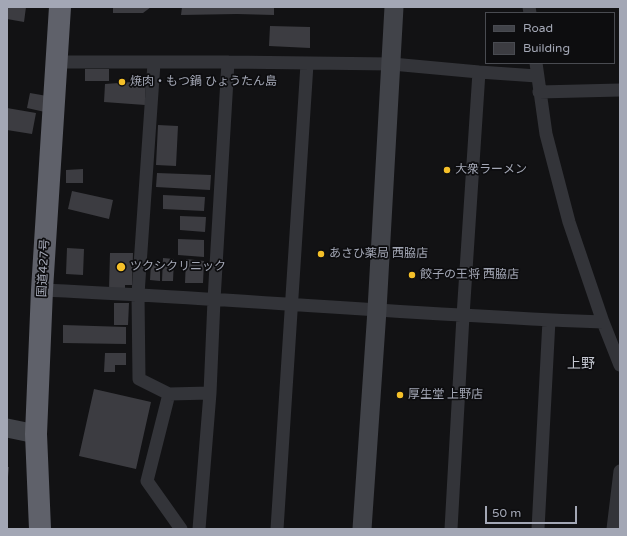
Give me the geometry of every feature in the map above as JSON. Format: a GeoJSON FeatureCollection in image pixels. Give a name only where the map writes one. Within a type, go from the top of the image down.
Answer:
{"type":"FeatureCollection","features":[{"type":"Feature","properties":{"kind":"highway","name":"国道427号"},"geometry":{"type":"LineString","coordinates":[[40,529],[36,434],[42,290],[60,7]]}},
{"type":"Feature","properties":{"kind":"street"},"geometry":{"type":"LineString","coordinates":[[362,529],[377,310],[394,7]]}},
{"type":"Feature","properties":{"kind":"street"},"geometry":{"type":"LineString","coordinates":[[57,62],[392,64],[478,72],[537,69],[546,134],[569,222],[620,365]]}},
{"type":"Feature","properties":{"kind":"street"},"geometry":{"type":"LineString","coordinates":[[199,529],[210,393],[228,62]]}},
{"type":"Feature","properties":{"kind":"street"},"geometry":{"type":"LineString","coordinates":[[154,63],[138,294],[139,379],[169,394],[210,393]]}},
{"type":"Feature","properties":{"kind":"street"},"geometry":{"type":"LineString","coordinates":[[277,529],[307,64]]}},
{"type":"Feature","properties":{"kind":"street"},"geometry":{"type":"LineString","coordinates":[[451,529],[478,72]]}},
{"type":"Feature","properties":{"kind":"street"},"geometry":{"type":"LineString","coordinates":[[540,92],[620,90]]}},
{"type":"Feature","properties":{"kind":"street"},"geometry":{"type":"LineString","coordinates":[[42,290],[138,294],[463,316],[604,322]]}},
{"type":"Feature","properties":{"kind":"street"},"geometry":{"type":"LineString","coordinates":[[538,529],[548,320]]}},
{"type":"Feature","properties":{"kind":"street"},"geometry":{"type":"LineString","coordinates":[[169,394],[147,481],[181,529]]}},
{"type":"Feature","properties":{"kind":"street"},"geometry":{"type":"LineString","coordinates":[[7,428],[36,434]]}},
{"type":"Feature","properties":{"kind":"street"},"geometry":{"type":"LineString","coordinates":[[613,529],[620,470]]}},
{"type":"Feature","properties":{"kind":"building"},"geometry":{"type":"Polygon","coordinates":[[[7,7],[26,7],[24,22],[7,19],[7,7]]]}},
{"type":"Feature","properties":{"kind":"building"},"geometry":{"type":"Polygon","coordinates":[[[113,7],[151,7],[143,13],[113,13],[113,7]]]}},
{"type":"Feature","properties":{"kind":"building"},"geometry":{"type":"Polygon","coordinates":[[[182,7],[274,7],[274,15],[181,15],[182,7]]]}},
{"type":"Feature","properties":{"kind":"building"},"geometry":{"type":"Polygon","coordinates":[[[270,26],[310,27],[310,48],[269,46],[270,26]]]}},
{"type":"Feature","properties":{"kind":"building"},"geometry":{"type":"Polygon","coordinates":[[[85,69],[109,69],[109,81],[85,81],[85,69]]]}},
{"type":"Feature","properties":{"kind":"building"},"geometry":{"type":"Polygon","coordinates":[[[146,81],[145,105],[104,102],[105,84],[146,81]]]}},
{"type":"Feature","properties":{"kind":"building"},"geometry":{"type":"Polygon","coordinates":[[[30,93],[47,96],[45,112],[27,108],[30,93]]]}},
{"type":"Feature","properties":{"kind":"building"},"geometry":{"type":"Polygon","coordinates":[[[7,108],[36,113],[32,134],[7,130],[7,108]]]}},
{"type":"Feature","properties":{"kind":"building"},"geometry":{"type":"Polygon","coordinates":[[[158,125],[178,126],[176,166],[156,165],[158,125]]]}},
{"type":"Feature","properties":{"kind":"building"},"geometry":{"type":"Polygon","coordinates":[[[83,169],[83,183],[66,183],[66,170],[83,169]]]}},
{"type":"Feature","properties":{"kind":"building"},"geometry":{"type":"Polygon","coordinates":[[[157,173],[211,175],[210,190],[156,187],[157,173]]]}},
{"type":"Feature","properties":{"kind":"building"},"geometry":{"type":"Polygon","coordinates":[[[72,191],[113,200],[109,219],[68,209],[72,191]]]}},
{"type":"Feature","properties":{"kind":"building"},"geometry":{"type":"Polygon","coordinates":[[[163,195],[205,197],[204,211],[163,209],[163,195]]]}},
{"type":"Feature","properties":{"kind":"building"},"geometry":{"type":"Polygon","coordinates":[[[180,216],[206,217],[205,232],[180,230],[180,216]]]}},
{"type":"Feature","properties":{"kind":"building"},"geometry":{"type":"Polygon","coordinates":[[[178,239],[204,240],[204,257],[178,255],[178,239]]]}},
{"type":"Feature","properties":{"kind":"building"},"geometry":{"type":"Polygon","coordinates":[[[67,248],[84,249],[83,275],[66,274],[67,248]]]}},
{"type":"Feature","properties":{"kind":"building"},"geometry":{"type":"Polygon","coordinates":[[[110,253],[133,253],[132,285],[125,285],[125,290],[109,290],[110,253]]]}},
{"type":"Feature","properties":{"kind":"building"},"geometry":{"type":"Polygon","coordinates":[[[163,258],[174,259],[173,281],[162,281],[163,258]]]}},
{"type":"Feature","properties":{"kind":"building"},"geometry":{"type":"Polygon","coordinates":[[[186,259],[204,261],[203,283],[185,283],[186,259]]]}},
{"type":"Feature","properties":{"kind":"building"},"geometry":{"type":"Polygon","coordinates":[[[151,264],[160,265],[160,281],[150,280],[151,264]]]}},
{"type":"Feature","properties":{"kind":"building"},"geometry":{"type":"Polygon","coordinates":[[[114,303],[129,303],[128,325],[114,325],[114,303]]]}},
{"type":"Feature","properties":{"kind":"building"},"geometry":{"type":"Polygon","coordinates":[[[63,325],[126,327],[126,344],[63,343],[63,325]]]}},
{"type":"Feature","properties":{"kind":"building"},"geometry":{"type":"Polygon","coordinates":[[[105,353],[126,353],[126,365],[115,365],[115,372],[104,372],[105,353]]]}},
{"type":"Feature","properties":{"kind":"building"},"geometry":{"type":"Polygon","coordinates":[[[94,389],[151,402],[136,469],[79,456],[94,389]]]}},
{"type":"Feature","properties":{"kind":"building"},"geometry":{"type":"Polygon","coordinates":[[[7,467],[9,467],[8,477],[7,477],[7,467]]]}},
{"type":"Feature","properties":{"kind":"place","name":"焼肉・もつ鍋 ひょうたん島"},"geometry":{"type":"Point","coordinates":[122,82]}},
{"type":"Feature","properties":{"kind":"place","name":"大衆ラーメン"},"geometry":{"type":"Point","coordinates":[447,170]}},
{"type":"Feature","properties":{"kind":"place","name":"あさひ薬局 西脇店"},"geometry":{"type":"Point","coordinates":[321,254]}},
{"type":"Feature","properties":{"kind":"place","name":"ツクシクリニック"},"geometry":{"type":"Point","coordinates":[121,267]}},
{"type":"Feature","properties":{"kind":"place","name":"餃子の王将 西脇店"},"geometry":{"type":"Point","coordinates":[412,275]}},
{"type":"Feature","properties":{"kind":"place","name":"厚生堂 上野店"},"geometry":{"type":"Point","coordinates":[400,395]}},
{"type":"Feature","properties":{"kind":"district","name":"上野"},"geometry":{"type":"Point","coordinates":[581,364]}}]}
